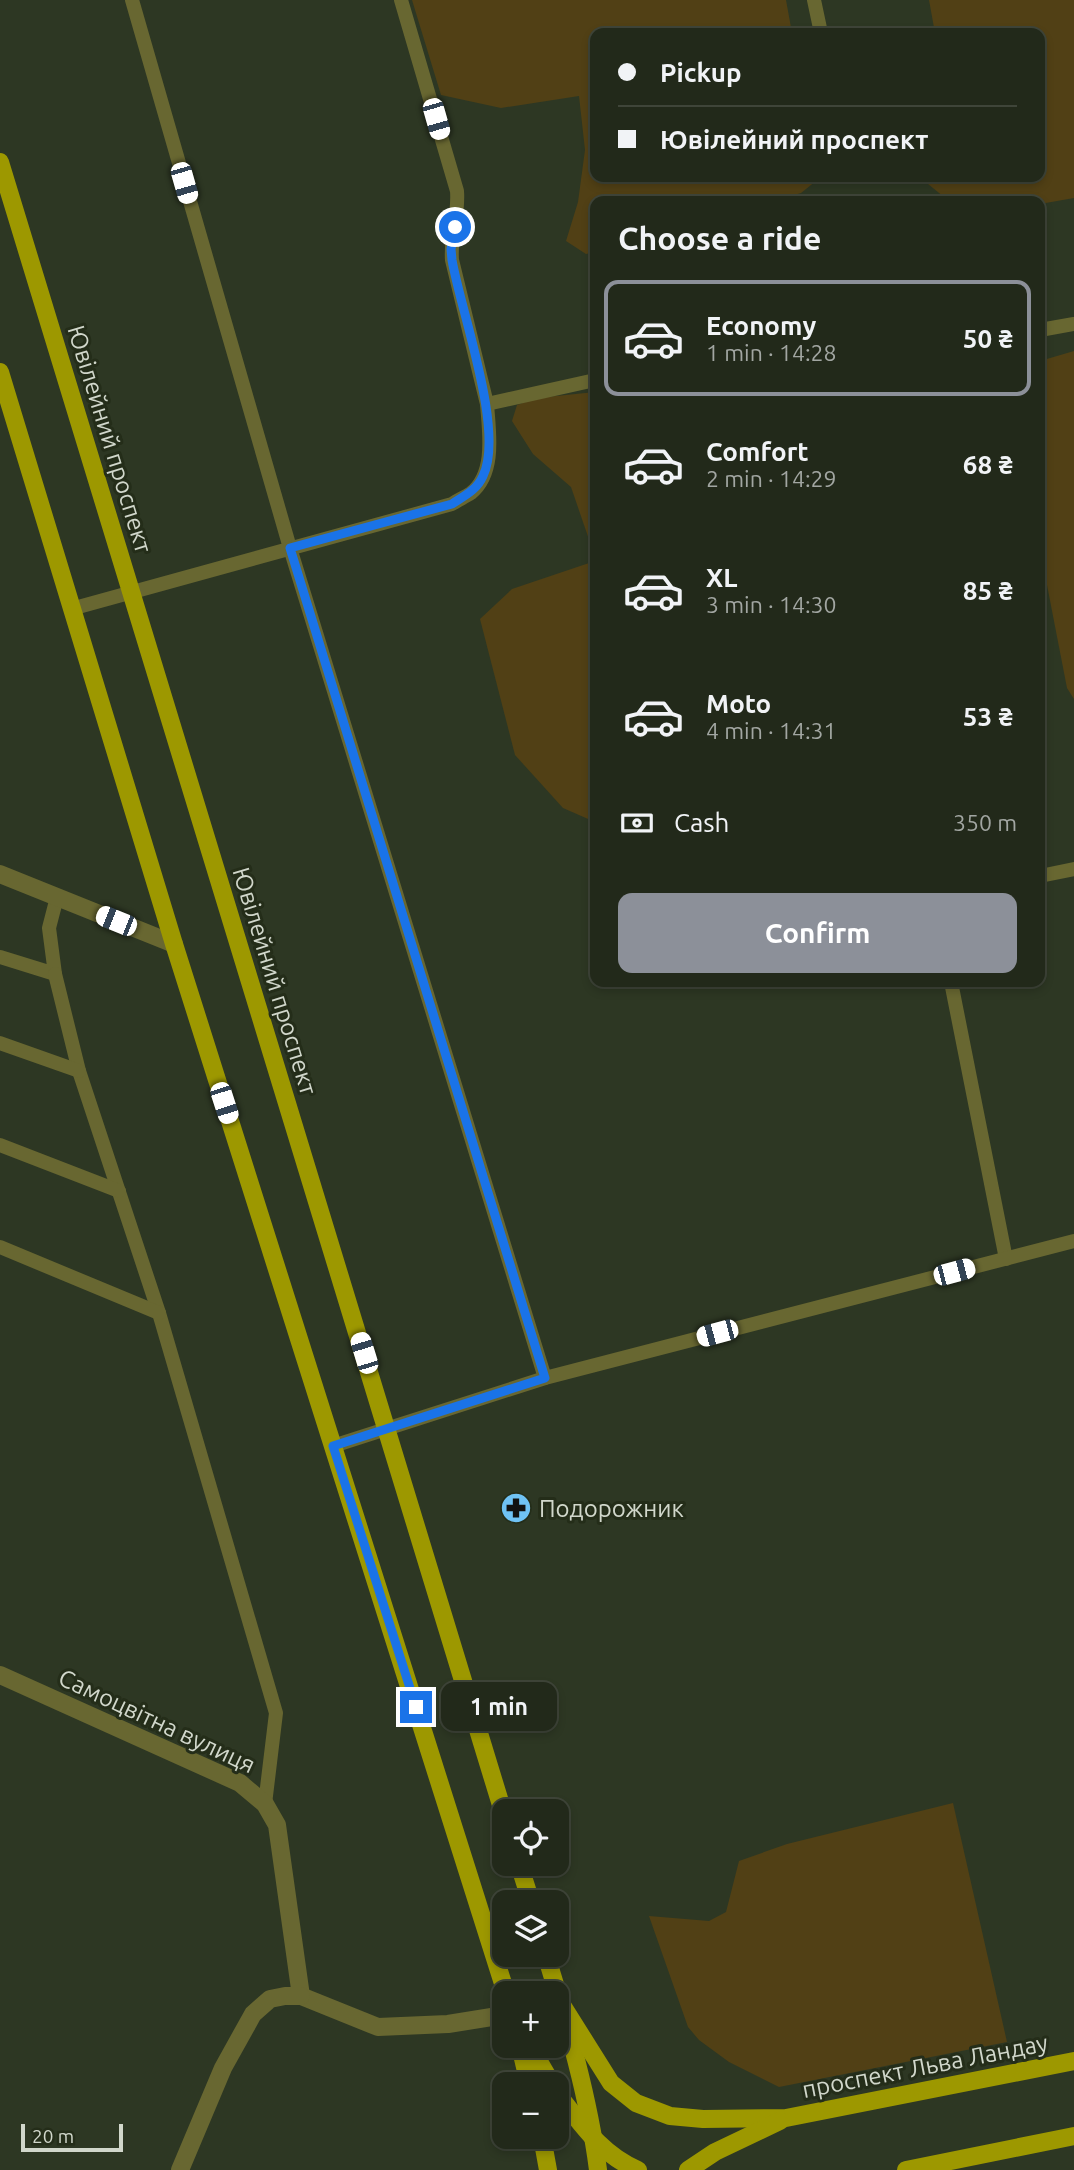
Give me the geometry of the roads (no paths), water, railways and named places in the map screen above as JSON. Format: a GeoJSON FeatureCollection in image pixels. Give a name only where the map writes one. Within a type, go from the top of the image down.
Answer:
{"type":"FeatureCollection","features":[{"type":"Feature","properties":{"kind":"main road","name":"Ювілейний проспект"},"geometry":{"type":"LineString","coordinates":[[0,162],[499,1799]]}},
{"type":"Feature","properties":{"kind":"main road"},"geometry":{"type":"LineString","coordinates":[[0,372],[174,944],[502,1981]]}},
{"type":"Feature","properties":{"kind":"main road"},"geometry":{"type":"LineString","coordinates":[[569,2021],[611,2083],[636,2103],[670,2116],[703,2119],[786,2118]]}},
{"type":"Feature","properties":{"kind":"main road"},"geometry":{"type":"LineString","coordinates":[[569,2045],[594,2141],[598,2170]]}},
{"type":"Feature","properties":{"kind":"main road","name":"проспект Льва Ландау"},"geometry":{"type":"LineString","coordinates":[[786,2118],[1074,2061]]}},
{"type":"Feature","properties":{"kind":"main road"},"geometry":{"type":"LineString","coordinates":[[569,2109],[594,2141],[638,2170]]}},
{"type":"Feature","properties":{"kind":"main road"},"geometry":{"type":"LineString","coordinates":[[688,2170],[715,2152],[786,2118]]}},
{"type":"Feature","properties":{"kind":"main road"},"geometry":{"type":"LineString","coordinates":[[906,2170],[1074,2136]]}},
{"type":"Feature","properties":{"kind":"main road"},"geometry":{"type":"LineString","coordinates":[[544,2149],[548,2170]]}},
{"type":"Feature","properties":{"kind":"street"},"geometry":{"type":"LineString","coordinates":[[0,874],[174,944]]}},
{"type":"Feature","properties":{"kind":"street","name":"Самоцвітна вулиця"},"geometry":{"type":"LineString","coordinates":[[0,1675],[240,1783],[265,1804],[277,1825],[301,1996]]}},
{"type":"Feature","properties":{"kind":"street"},"geometry":{"type":"LineString","coordinates":[[180,2170],[223,2067],[253,2014],[270,1999],[301,1996],[378,2027],[448,2024],[492,2017]]}},
{"type":"Feature","properties":{"kind":"lane"},"geometry":{"type":"LineString","coordinates":[[132,0],[290,548],[545,1378]]}},
{"type":"Feature","properties":{"kind":"lane"},"geometry":{"type":"LineString","coordinates":[[71,609],[452,504],[472,492],[484,475],[490,445],[487,404],[452,260],[457,191],[401,0]]}},
{"type":"Feature","properties":{"kind":"lane"},"geometry":{"type":"LineString","coordinates":[[814,0],[820,28]]}},
{"type":"Feature","properties":{"kind":"lane"},"geometry":{"type":"LineString","coordinates":[[1045,329],[1074,324]]}},
{"type":"Feature","properties":{"kind":"lane"},"geometry":{"type":"LineString","coordinates":[[487,404],[590,381]]}},
{"type":"Feature","properties":{"kind":"lane"},"geometry":{"type":"LineString","coordinates":[[1045,875],[1074,869]]}},
{"type":"Feature","properties":{"kind":"lane"},"geometry":{"type":"LineString","coordinates":[[57,897],[49,928],[55,974],[79,1070],[159,1312],[276,1713],[265,1804]]}},
{"type":"Feature","properties":{"kind":"lane"},"geometry":{"type":"LineString","coordinates":[[0,957],[55,974]]}},
{"type":"Feature","properties":{"kind":"lane"},"geometry":{"type":"LineString","coordinates":[[952,987],[1006,1259]]}},
{"type":"Feature","properties":{"kind":"lane"},"geometry":{"type":"LineString","coordinates":[[0,1043],[79,1070]]}},
{"type":"Feature","properties":{"kind":"lane"},"geometry":{"type":"LineString","coordinates":[[0,1145],[119,1191]]}},
{"type":"Feature","properties":{"kind":"lane"},"geometry":{"type":"LineString","coordinates":[[333,1446],[545,1378],[1074,1241]]}},
{"type":"Feature","properties":{"kind":"lane"},"geometry":{"type":"LineString","coordinates":[[0,1247],[159,1312]]}},
{"type":"Feature","properties":{"kind":"place","name":"Подорожник"},"geometry":{"type":"Point","coordinates":[516,1508]}}]}
